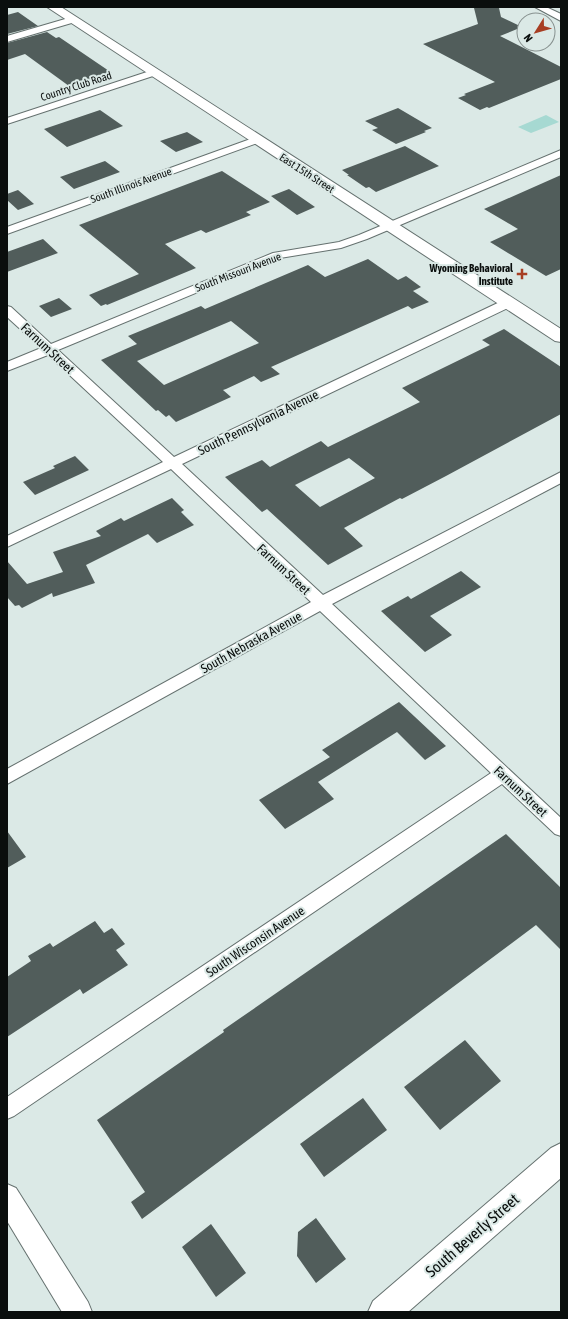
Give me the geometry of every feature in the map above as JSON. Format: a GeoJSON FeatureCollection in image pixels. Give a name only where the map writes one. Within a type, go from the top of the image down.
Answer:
{"type":"FeatureCollection","features":[{"type":"Feature","properties":{"kind":"main road","name":"East 15th Street"},"geometry":{"type":"LineString","coordinates":[[53,7],[561,337]]}},
{"type":"Feature","properties":{"kind":"main road","name":"South Beverly Street"},"geometry":{"type":"LineString","coordinates":[[384,1312],[561,1158]]}},
{"type":"Feature","properties":{"kind":"street"},"geometry":{"type":"LineString","coordinates":[[539,7],[561,18]]}},
{"type":"Feature","properties":{"kind":"street"},"geometry":{"type":"LineString","coordinates":[[7,39],[72,20]]}},
{"type":"Feature","properties":{"kind":"street","name":"Country Club Road"},"geometry":{"type":"LineString","coordinates":[[7,121],[153,73]]}},
{"type":"Feature","properties":{"kind":"street","name":"South Illinois Avenue"},"geometry":{"type":"LineString","coordinates":[[7,231],[256,140]]}},
{"type":"Feature","properties":{"kind":"street","name":"South Missouri Avenue"},"geometry":{"type":"LineString","coordinates":[[7,367],[277,256],[341,245],[561,153]]}},
{"type":"Feature","properties":{"kind":"street","name":"South Pennsylvania Avenue"},"geometry":{"type":"LineString","coordinates":[[7,542],[508,303]]}},
{"type":"Feature","properties":{"kind":"street","name":"Farnum Street"},"geometry":{"type":"LineString","coordinates":[[7,310],[173,463],[561,829]]}},
{"type":"Feature","properties":{"kind":"street","name":"South Nebraska Avenue"},"geometry":{"type":"LineString","coordinates":[[7,777],[321,603],[561,477]]}},
{"type":"Feature","properties":{"kind":"street","name":"South Wisconsin Avenue"},"geometry":{"type":"LineString","coordinates":[[7,1109],[503,774]]}},
{"type":"Feature","properties":{"kind":"street"},"geometry":{"type":"LineString","coordinates":[[7,1197],[78,1312]]}},
{"type":"Feature","properties":{"kind":"shaded area"},"geometry":{"type":"Polygon","coordinates":[[[546,115],[559,122],[531,133],[518,127],[546,115]]]}},
{"type":"Feature","properties":{"kind":"building"},"geometry":{"type":"Polygon","coordinates":[[[474,8],[499,8],[501,17],[516,24],[516,29],[500,36],[516,44],[516,52],[531,52],[561,67],[561,79],[489,108],[487,107],[480,110],[458,98],[466,95],[464,94],[495,82],[423,44],[478,24],[474,8]]]}},
{"type":"Feature","properties":{"kind":"building"},"geometry":{"type":"Polygon","coordinates":[[[18,12],[38,26],[7,34],[7,15],[18,12]]]}},
{"type":"Feature","properties":{"kind":"building"},"geometry":{"type":"Polygon","coordinates":[[[47,32],[56,38],[59,37],[112,73],[69,86],[25,54],[7,60],[7,43],[47,32]]]}},
{"type":"Feature","properties":{"kind":"building"},"geometry":{"type":"Polygon","coordinates":[[[398,108],[432,128],[424,131],[426,132],[396,144],[372,130],[378,128],[365,121],[398,108]]]}},
{"type":"Feature","properties":{"kind":"building"},"geometry":{"type":"Polygon","coordinates":[[[100,110],[123,126],[67,147],[44,129],[100,110]]]}},
{"type":"Feature","properties":{"kind":"building"},"geometry":{"type":"Polygon","coordinates":[[[187,132],[203,142],[176,152],[160,141],[187,132]]]}},
{"type":"Feature","properties":{"kind":"building"},"geometry":{"type":"Polygon","coordinates":[[[405,146],[439,166],[376,192],[369,187],[366,188],[342,170],[405,146]]]}},
{"type":"Feature","properties":{"kind":"building"},"geometry":{"type":"Polygon","coordinates":[[[105,161],[120,172],[74,189],[60,177],[105,161]]]}},
{"type":"Feature","properties":{"kind":"building"},"geometry":{"type":"Polygon","coordinates":[[[222,171],[270,202],[246,212],[251,215],[206,233],[201,230],[165,244],[196,268],[107,305],[101,306],[89,295],[139,274],[79,225],[222,171]]]}},
{"type":"Feature","properties":{"kind":"building"},"geometry":{"type":"Polygon","coordinates":[[[561,175],[561,269],[546,276],[490,242],[518,229],[484,209],[561,175]]]}},
{"type":"Feature","properties":{"kind":"building"},"geometry":{"type":"Polygon","coordinates":[[[289,189],[315,207],[297,215],[271,196],[289,189]]]}},
{"type":"Feature","properties":{"kind":"building"},"geometry":{"type":"Polygon","coordinates":[[[18,190],[34,204],[18,210],[7,200],[7,194],[18,190]]]}},
{"type":"Feature","properties":{"kind":"building"},"geometry":{"type":"Polygon","coordinates":[[[43,239],[58,253],[7,272],[7,252],[43,239]]]}},
{"type":"Feature","properties":{"kind":"building"},"geometry":{"type":"Polygon","coordinates":[[[368,259],[398,280],[406,276],[421,287],[413,291],[429,302],[412,309],[408,306],[271,367],[280,374],[261,382],[254,376],[223,390],[231,397],[176,422],[169,415],[166,417],[158,410],[156,411],[101,360],[137,344],[128,336],[201,306],[205,309],[308,265],[325,277],[368,259]],[[231,321],[137,361],[164,385],[259,343],[231,321]]]}},
{"type":"Feature","properties":{"kind":"building"},"geometry":{"type":"Polygon","coordinates":[[[59,298],[72,309],[51,317],[39,306],[59,298]]]}},
{"type":"Feature","properties":{"kind":"building"},"geometry":{"type":"Polygon","coordinates":[[[504,329],[561,367],[561,414],[446,476],[402,499],[400,498],[344,528],[363,546],[328,565],[267,509],[262,512],[225,477],[262,460],[270,467],[321,441],[328,447],[420,402],[402,388],[490,345],[482,340],[504,329]],[[349,458],[295,485],[320,507],[375,478],[349,458]]]}},
{"type":"Feature","properties":{"kind":"building"},"geometry":{"type":"Polygon","coordinates":[[[75,456],[89,470],[35,495],[23,482],[55,468],[53,466],[75,456]]]}},
{"type":"Feature","properties":{"kind":"building"},"geometry":{"type":"Polygon","coordinates":[[[172,498],[184,510],[181,512],[194,525],[157,543],[148,534],[86,565],[95,583],[53,597],[52,593],[22,608],[19,605],[15,606],[7,597],[7,561],[27,584],[63,572],[53,552],[101,536],[96,531],[121,518],[124,521],[172,498]]]}},
{"type":"Feature","properties":{"kind":"building"},"geometry":{"type":"Polygon","coordinates":[[[461,571],[481,587],[430,616],[452,635],[425,652],[381,611],[408,596],[411,599],[461,571]]]}},
{"type":"Feature","properties":{"kind":"building"},"geometry":{"type":"Polygon","coordinates":[[[399,702],[446,746],[425,760],[397,732],[318,782],[334,799],[285,829],[259,800],[330,757],[322,750],[399,702]]]}},
{"type":"Feature","properties":{"kind":"building"},"geometry":{"type":"Polygon","coordinates":[[[7,831],[26,857],[7,868],[7,831]]]}},
{"type":"Feature","properties":{"kind":"building"},"geometry":{"type":"Polygon","coordinates":[[[506,834],[561,888],[561,950],[536,925],[142,1219],[131,1202],[145,1192],[97,1120],[224,1032],[223,1030],[506,834]]]}},
{"type":"Feature","properties":{"kind":"building"},"geometry":{"type":"Polygon","coordinates":[[[95,921],[104,933],[112,928],[125,944],[116,950],[128,965],[83,994],[80,989],[7,1037],[7,977],[31,961],[28,956],[50,943],[53,947],[95,921]]]}},
{"type":"Feature","properties":{"kind":"building"},"geometry":{"type":"Polygon","coordinates":[[[465,1040],[501,1081],[440,1130],[404,1087],[465,1040]]]}},
{"type":"Feature","properties":{"kind":"building"},"geometry":{"type":"Polygon","coordinates":[[[363,1098],[387,1130],[324,1177],[300,1144],[363,1098]]]}},
{"type":"Feature","properties":{"kind":"building"},"geometry":{"type":"Polygon","coordinates":[[[316,1218],[346,1259],[316,1283],[297,1256],[298,1232],[316,1218]]]}},
{"type":"Feature","properties":{"kind":"building"},"geometry":{"type":"Polygon","coordinates":[[[211,1224],[246,1273],[216,1297],[182,1247],[211,1224]]]}},
{"type":"Feature","properties":{"kind":"place","name":"Wyoming Behavioral Institute"},"geometry":{"type":"Point","coordinates":[522,274]}}]}
